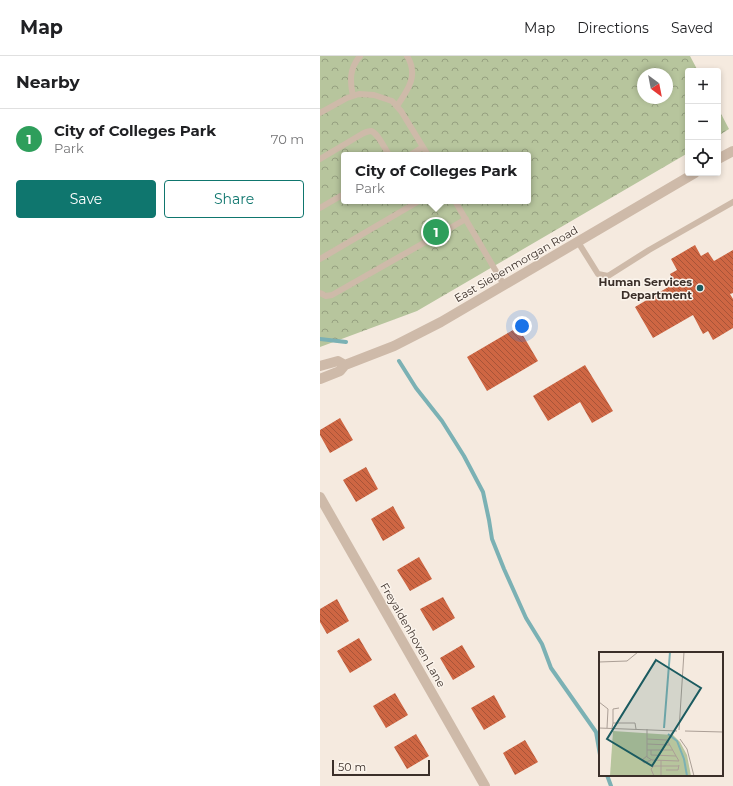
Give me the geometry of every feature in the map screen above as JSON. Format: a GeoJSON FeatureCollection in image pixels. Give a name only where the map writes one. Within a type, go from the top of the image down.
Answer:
{"type":"FeatureCollection","features":[{"type":"Feature","properties":{"kind":"street"},"geometry":{"type":"LineString","coordinates":[[721,157],[733,150]]}},
{"type":"Feature","properties":{"kind":"street","name":"East Siebenmorgan Road"},"geometry":{"type":"LineString","coordinates":[[320,379],[340,371],[345,365],[394,346],[441,322],[690,176]]}},
{"type":"Feature","properties":{"kind":"street","name":"East Siebenmorgan Road"},"geometry":{"type":"LineString","coordinates":[[320,366],[338,361],[345,365]]}},
{"type":"Feature","properties":{"kind":"street","name":"Freyaldenhoven Lane"},"geometry":{"type":"LineString","coordinates":[[320,497],[485,786]]}},
{"type":"Feature","properties":{"kind":"lane"},"geometry":{"type":"LineString","coordinates":[[353,96],[351,72],[360,56]]}},
{"type":"Feature","properties":{"kind":"lane"},"geometry":{"type":"LineString","coordinates":[[397,106],[408,89],[413,77],[411,63],[407,56]]}},
{"type":"Feature","properties":{"kind":"lane"},"geometry":{"type":"LineString","coordinates":[[320,113],[346,98],[359,94],[374,95],[392,101],[401,111],[426,152]]}},
{"type":"Feature","properties":{"kind":"lane"},"geometry":{"type":"LineString","coordinates":[[320,159],[362,134],[372,131],[377,135],[387,152]]}},
{"type":"Feature","properties":{"kind":"lane"},"geometry":{"type":"LineString","coordinates":[[415,152],[423,147]]}},
{"type":"Feature","properties":{"kind":"lane"},"geometry":{"type":"LineString","coordinates":[[320,208],[341,196]]}},
{"type":"Feature","properties":{"kind":"lane"},"geometry":{"type":"LineString","coordinates":[[578,242],[598,274],[608,276],[649,250],[733,202]]}},
{"type":"Feature","properties":{"kind":"lane"},"geometry":{"type":"LineString","coordinates":[[320,259],[414,204]]}},
{"type":"Feature","properties":{"kind":"lane"},"geometry":{"type":"LineString","coordinates":[[458,204],[504,285]]}},
{"type":"Feature","properties":{"kind":"lane"},"geometry":{"type":"LineString","coordinates":[[320,293],[326,296],[332,295],[466,219]]}},
{"type":"Feature","properties":{"kind":"green space"},"geometry":{"type":"Polygon","coordinates":[[[320,56],[690,56],[696,68],[685,68],[685,155],[417,311],[320,347],[320,56]]]}},
{"type":"Feature","properties":{"kind":"green space"},"geometry":{"type":"Polygon","coordinates":[[[721,114],[729,129],[721,134],[721,114]]]}},
{"type":"Feature","properties":{"kind":"building","name":"Human Services Department"},"geometry":{"type":"Polygon","coordinates":[[[695,245],[701,256],[708,252],[714,261],[733,250],[733,293],[730,294],[733,299],[733,328],[713,340],[708,331],[703,334],[693,315],[653,338],[635,307],[675,283],[670,274],[677,270],[671,259],[695,245]]]}},
{"type":"Feature","properties":{"kind":"building"},"geometry":{"type":"Polygon","coordinates":[[[518,327],[538,361],[487,391],[467,357],[518,327]]]}},
{"type":"Feature","properties":{"kind":"building"},"geometry":{"type":"Polygon","coordinates":[[[585,365],[613,411],[592,423],[580,402],[548,421],[533,396],[585,365]]]}},
{"type":"Feature","properties":{"kind":"building"},"geometry":{"type":"Polygon","coordinates":[[[340,418],[353,440],[330,453],[320,435],[320,430],[340,418]]]}},
{"type":"Feature","properties":{"kind":"building"},"geometry":{"type":"Polygon","coordinates":[[[366,467],[378,489],[356,502],[343,480],[366,467]]]}},
{"type":"Feature","properties":{"kind":"building"},"geometry":{"type":"Polygon","coordinates":[[[393,506],[405,528],[383,541],[371,519],[393,506]]]}},
{"type":"Feature","properties":{"kind":"building"},"geometry":{"type":"Polygon","coordinates":[[[419,557],[432,579],[410,591],[397,570],[419,557]]]}},
{"type":"Feature","properties":{"kind":"building"},"geometry":{"type":"Polygon","coordinates":[[[443,597],[455,618],[433,631],[420,609],[443,597]]]}},
{"type":"Feature","properties":{"kind":"building"},"geometry":{"type":"Polygon","coordinates":[[[337,599],[349,621],[327,634],[320,622],[320,609],[337,599]]]}},
{"type":"Feature","properties":{"kind":"building"},"geometry":{"type":"Polygon","coordinates":[[[359,638],[372,660],[350,673],[337,651],[359,638]]]}},
{"type":"Feature","properties":{"kind":"building"},"geometry":{"type":"Polygon","coordinates":[[[462,645],[475,667],[453,680],[440,658],[462,645]]]}},
{"type":"Feature","properties":{"kind":"building"},"geometry":{"type":"Polygon","coordinates":[[[395,693],[408,715],[386,728],[373,706],[395,693]]]}},
{"type":"Feature","properties":{"kind":"building"},"geometry":{"type":"Polygon","coordinates":[[[494,695],[506,717],[484,730],[471,708],[494,695]]]}},
{"type":"Feature","properties":{"kind":"building"},"geometry":{"type":"Polygon","coordinates":[[[416,734],[429,756],[407,769],[394,747],[416,734]]]}},
{"type":"Feature","properties":{"kind":"building"},"geometry":{"type":"Polygon","coordinates":[[[525,740],[538,762],[515,775],[503,753],[525,740]]]}},
{"type":"Feature","properties":{"kind":"waterway"},"geometry":{"type":"LineString","coordinates":[[320,339],[346,342]]}},
{"type":"Feature","properties":{"kind":"waterway"},"geometry":{"type":"LineString","coordinates":[[399,361],[416,388],[442,421],[464,456],[483,492],[492,539],[526,618],[542,644],[551,668],[596,732],[599,749]]}},
{"type":"Feature","properties":{"kind":"waterway"},"geometry":{"type":"LineString","coordinates":[[607,776],[611,786]]}},
{"type":"Feature","properties":{"kind":"place","name":"City of Colleges Park"},"geometry":{"type":"Point","coordinates":[436,232]}},
{"type":"Feature","properties":{"kind":"place","name":"Human Services Department"},"geometry":{"type":"Point","coordinates":[700,288]}}]}
